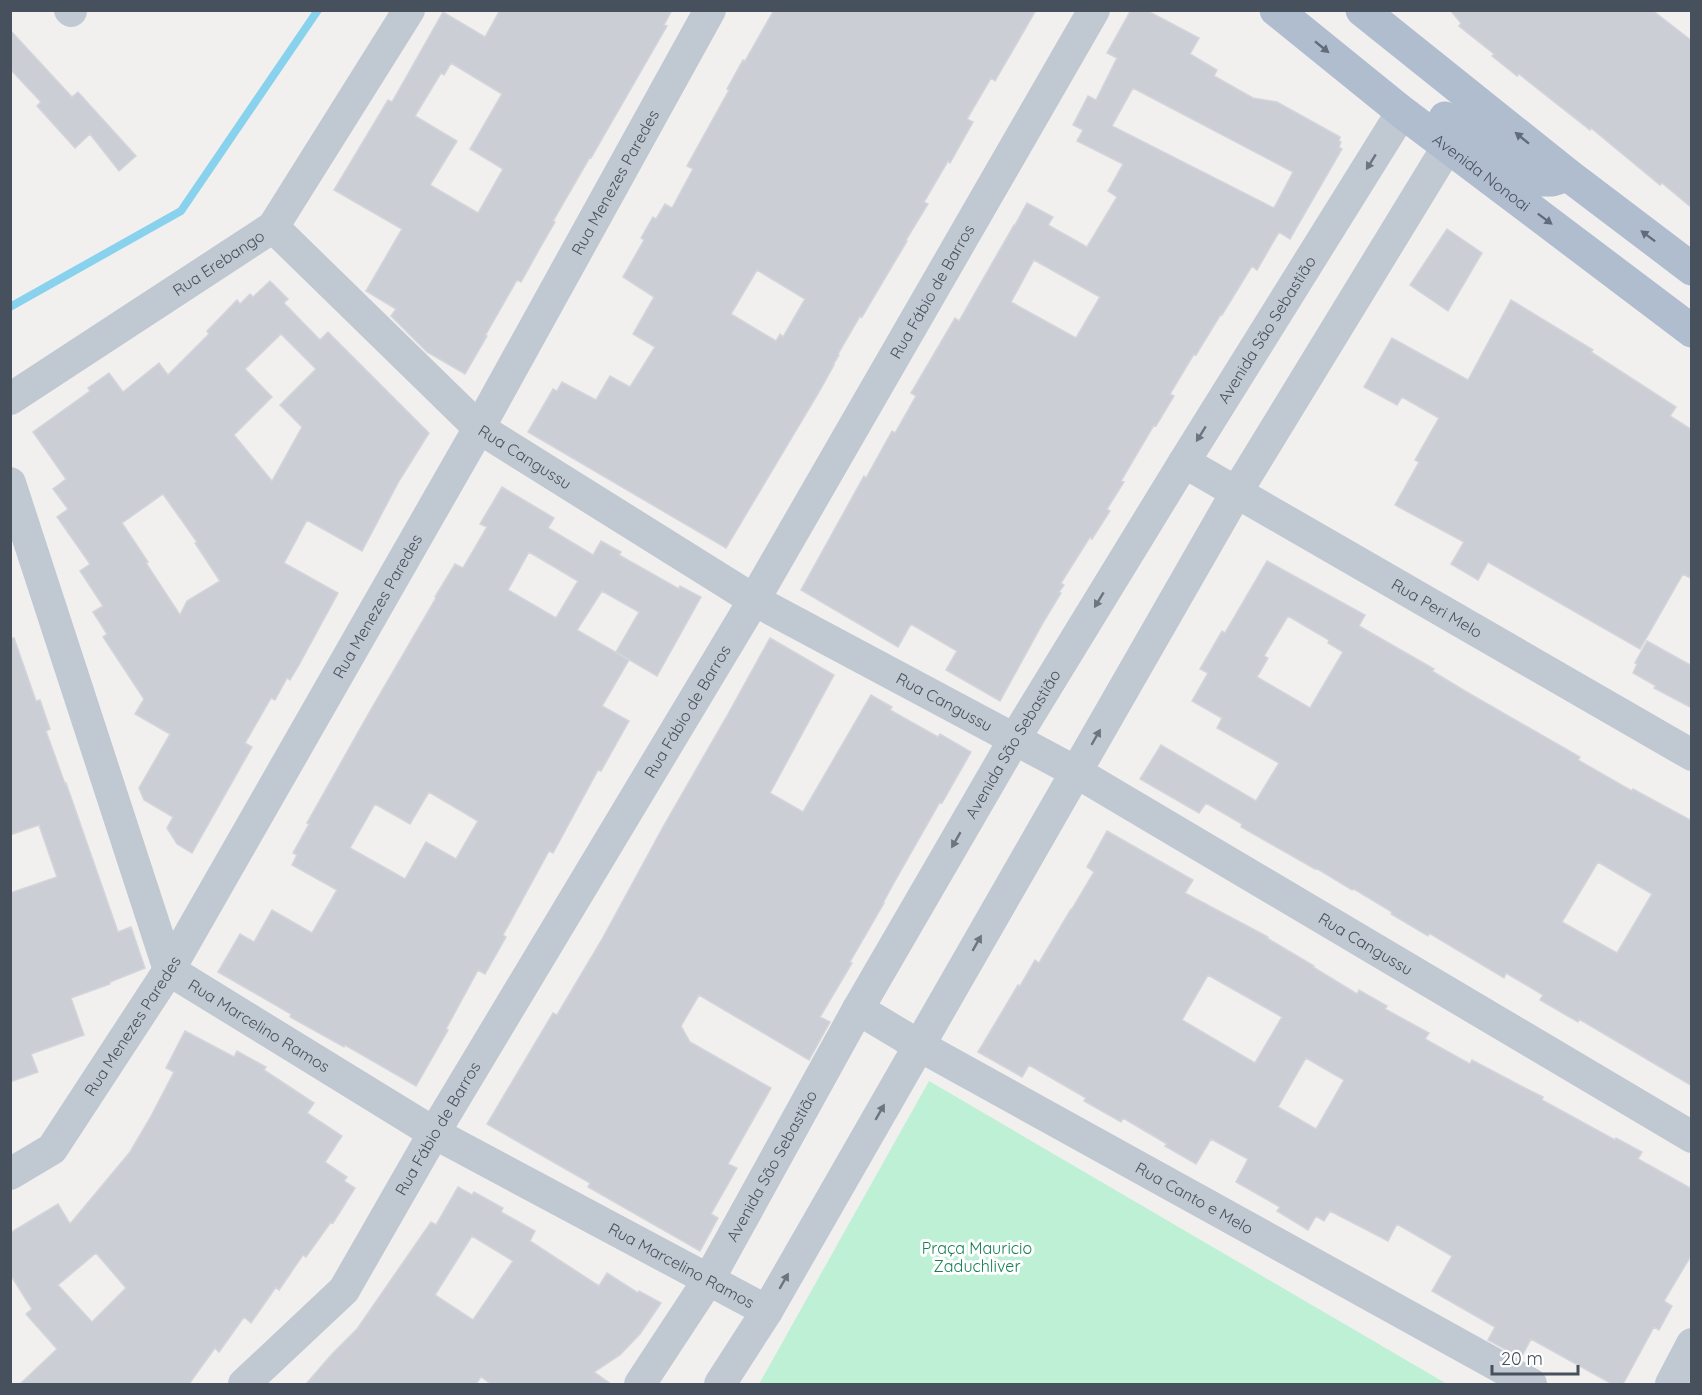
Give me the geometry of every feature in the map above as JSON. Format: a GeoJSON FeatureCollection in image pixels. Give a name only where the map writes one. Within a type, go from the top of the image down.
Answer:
{"type":"FeatureCollection","features":[{"type":"Feature","properties":{"kind":"main road","name":"Avenida Nonoai"},"geometry":{"type":"LineString","coordinates":[[1276,10],[1402,112],[1692,331]]}},
{"type":"Feature","properties":{"kind":"main road"},"geometry":{"type":"LineString","coordinates":[[1362,10],[1568,175],[1692,268]]}},
{"type":"Feature","properties":{"kind":"main road"},"geometry":{"type":"LineString","coordinates":[[1402,112],[1411,105],[1424,104],[1539,180],[1552,180],[1568,175]]}},
{"type":"Feature","properties":{"kind":"street","name":"Rua Erebango"},"geometry":{"type":"LineString","coordinates":[[10,399],[273,227],[409,10]]}},
{"type":"Feature","properties":{"kind":"street","name":"Rua Menezes Paredes"},"geometry":{"type":"LineString","coordinates":[[10,1174],[52,1149],[168,970],[478,428],[710,10]]}},
{"type":"Feature","properties":{"kind":"street","name":"Rua Fábio de Barros"},"geometry":{"type":"LineString","coordinates":[[244,1384],[344,1290],[434,1133],[754,600],[1094,10]]}},
{"type":"Feature","properties":{"kind":"street","name":"Avenida São Sebastião"},"geometry":{"type":"LineString","coordinates":[[639,1384],[709,1279],[858,1009],[1014,740],[1402,112]]}},
{"type":"Feature","properties":{"kind":"street"},"geometry":{"type":"LineString","coordinates":[[720,1384],[767,1311],[1236,493],[1448,146]]}},
{"type":"Feature","properties":{"kind":"street","name":"Rua Cangussu"},"geometry":{"type":"LineString","coordinates":[[273,227],[478,428],[754,600],[1076,772],[1692,1137]]}},
{"type":"Feature","properties":{"kind":"street","name":"Rua Peri Melo"},"geometry":{"type":"LineString","coordinates":[[1184,462],[1692,755]]}},
{"type":"Feature","properties":{"kind":"street"},"geometry":{"type":"LineString","coordinates":[[10,483],[168,970]]}},
{"type":"Feature","properties":{"kind":"street","name":"Rua Marcelino Ramos"},"geometry":{"type":"LineString","coordinates":[[168,970],[434,1133],[767,1311]]}},
{"type":"Feature","properties":{"kind":"street","name":"Rua Canto e Melo"},"geometry":{"type":"LineString","coordinates":[[858,1009],[918,1046],[1531,1384]]}},
{"type":"Feature","properties":{"kind":"street"},"geometry":{"type":"LineString","coordinates":[[1671,1384],[1692,1344]]}},
{"type":"Feature","properties":{"kind":"green space","name":"Praça Mauricio Zaduchliver"},"geometry":{"type":"Polygon","coordinates":[[[929,1081],[1447,1384],[759,1384],[929,1081]]]}},
{"type":"Feature","properties":{"kind":"building"},"geometry":{"type":"Polygon","coordinates":[[[500,10],[672,10],[664,25],[667,26],[553,221],[555,222],[521,282],[517,280],[465,374],[427,352],[391,316],[396,309],[366,291],[402,229],[334,190],[388,100],[392,102],[443,12],[485,37],[500,10]],[[451,63],[444,75],[441,73],[415,116],[457,141],[430,185],[478,213],[503,169],[470,149],[502,94],[451,63]]]}},
{"type":"Feature","properties":{"kind":"building"},"geometry":{"type":"Polygon","coordinates":[[[774,10],[1036,10],[995,81],[991,78],[967,119],[973,122],[950,163],[948,161],[924,202],[928,204],[862,317],[860,316],[819,392],[726,548],[528,432],[553,389],[557,391],[562,382],[596,400],[610,376],[630,387],[655,347],[633,334],[654,297],[623,277],[644,240],[641,238],[653,217],[656,219],[665,204],[672,208],[693,169],[687,166],[743,60],[745,61],[774,10]],[[757,270],[731,314],[776,341],[780,334],[783,337],[805,299],[757,270]]]}},
{"type":"Feature","properties":{"kind":"building"},"geometry":{"type":"Polygon","coordinates":[[[1131,10],[1146,10],[1199,38],[1190,54],[1217,70],[1214,76],[1253,98],[1277,102],[1340,137],[1339,147],[1342,149],[1290,239],[1279,232],[1257,270],[1252,266],[1196,355],[1194,354],[1170,394],[1174,396],[1121,481],[1124,482],[1107,509],[1110,511],[1092,539],[1090,537],[1061,583],[1064,585],[1059,592],[1061,593],[1000,701],[946,670],[957,651],[911,624],[898,647],[801,590],[864,476],[866,478],[892,431],[895,433],[916,396],[911,393],[955,318],[959,321],[1027,203],[1053,217],[1048,225],[1087,247],[1117,197],[1108,191],[1123,164],[1077,141],[1083,130],[1073,125],[1088,96],[1096,100],[1117,58],[1107,53],[1131,10]],[[1133,88],[1112,126],[1274,208],[1293,172],[1133,88]],[[1034,260],[1011,302],[1076,338],[1100,297],[1034,260]]]}},
{"type":"Feature","properties":{"kind":"building"},"geometry":{"type":"Polygon","coordinates":[[[1450,10],[1652,10],[1692,41],[1692,208],[1662,183],[1660,185],[1591,128],[1590,130],[1519,74],[1517,76],[1492,56],[1494,54],[1459,26],[1461,23],[1450,10]]]}},
{"type":"Feature","properties":{"kind":"building"},"geometry":{"type":"Polygon","coordinates":[[[10,30],[72,97],[78,92],[136,156],[119,171],[90,134],[75,148],[37,106],[41,102],[10,69],[10,30]]]}},
{"type":"Feature","properties":{"kind":"building"},"geometry":{"type":"Polygon","coordinates":[[[1447,229],[1482,253],[1448,311],[1410,285],[1447,229]]]}},
{"type":"Feature","properties":{"kind":"building"},"geometry":{"type":"Polygon","coordinates":[[[270,281],[288,299],[284,303],[320,340],[328,332],[429,433],[399,481],[362,551],[307,520],[284,563],[338,593],[290,680],[287,678],[275,700],[271,698],[245,743],[252,747],[192,853],[177,844],[167,828],[173,817],[144,800],[139,788],[170,734],[135,714],[144,699],[103,637],[107,634],[93,612],[103,606],[80,571],[90,564],[57,517],[68,509],[53,489],[66,479],[33,432],[90,391],[88,388],[109,373],[123,392],[159,363],[168,375],[209,334],[207,331],[237,300],[240,304],[250,294],[253,297],[270,281]],[[281,334],[245,369],[272,397],[234,435],[272,481],[302,427],[280,405],[316,369],[281,334]],[[163,494],[122,523],[180,615],[187,601],[220,581],[195,543],[197,542],[163,494]]]}},
{"type":"Feature","properties":{"kind":"building"},"geometry":{"type":"Polygon","coordinates":[[[1511,300],[1593,350],[1591,352],[1676,407],[1670,416],[1692,430],[1692,579],[1683,574],[1640,649],[1488,562],[1478,580],[1451,564],[1464,542],[1395,505],[1419,462],[1415,460],[1439,418],[1402,397],[1397,405],[1364,387],[1392,338],[1468,380],[1511,300]]]}},
{"type":"Feature","properties":{"kind":"building"},"geometry":{"type":"Polygon","coordinates":[[[502,487],[554,518],[548,528],[593,555],[601,541],[621,552],[619,555],[679,589],[680,586],[701,597],[657,676],[616,652],[639,612],[602,591],[577,630],[629,660],[602,706],[629,721],[601,771],[598,770],[553,853],[549,851],[503,935],[506,937],[485,974],[478,970],[446,1029],[448,1030],[416,1086],[345,1045],[344,1047],[290,1017],[291,1014],[218,972],[240,934],[254,942],[272,910],[312,933],[337,890],[292,865],[297,855],[293,853],[309,824],[307,823],[435,597],[455,564],[463,568],[487,527],[480,524],[502,487]],[[529,552],[508,590],[556,618],[578,581],[529,552]],[[429,792],[410,824],[375,804],[350,848],[405,879],[426,842],[456,859],[478,821],[429,792]]]}},
{"type":"Feature","properties":{"kind":"building"},"geometry":{"type":"Polygon","coordinates":[[[1267,561],[1365,615],[1359,626],[1434,669],[1432,671],[1580,757],[1578,760],[1632,791],[1633,789],[1692,821],[1692,1086],[1579,1019],[1578,1022],[1540,1000],[1543,995],[1506,973],[1504,978],[1429,933],[1428,936],[1354,889],[1352,890],[1241,827],[1242,824],[1206,803],[1199,813],[1140,779],[1161,745],[1256,801],[1279,763],[1217,728],[1222,718],[1192,701],[1208,673],[1200,669],[1222,631],[1225,633],[1267,561]],[[1288,616],[1264,656],[1268,658],[1257,677],[1310,708],[1343,652],[1328,643],[1329,640],[1288,616]],[[1598,862],[1562,922],[1617,953],[1652,894],[1598,862]]]}},
{"type":"Feature","properties":{"kind":"building"},"geometry":{"type":"Polygon","coordinates":[[[10,638],[14,638],[36,701],[40,700],[50,729],[46,731],[118,932],[131,927],[145,968],[71,998],[84,1035],[31,1054],[38,1072],[10,1082],[10,893],[57,877],[39,825],[10,835],[10,638]]]}},
{"type":"Feature","properties":{"kind":"building"},"geometry":{"type":"Polygon","coordinates":[[[770,638],[834,675],[770,793],[803,812],[871,695],[892,707],[890,710],[938,737],[940,734],[971,752],[942,803],[940,802],[820,1017],[830,1022],[809,1060],[699,995],[681,1026],[690,1042],[771,1088],[728,1164],[737,1168],[711,1214],[718,1218],[700,1251],[588,1187],[590,1183],[487,1124],[553,1013],[557,1015],[601,941],[770,638]]]}},
{"type":"Feature","properties":{"kind":"building"},"geometry":{"type":"Polygon","coordinates":[[[1647,641],[1692,666],[1692,708],[1654,688],[1656,686],[1633,673],[1637,664],[1635,663],[1647,641]]]}},
{"type":"Feature","properties":{"kind":"building"},"geometry":{"type":"Polygon","coordinates":[[[1107,831],[1193,880],[1185,893],[1268,937],[1357,994],[1359,990],[1387,1006],[1385,1009],[1429,1033],[1425,1039],[1470,1064],[1472,1060],[1543,1097],[1542,1100],[1615,1140],[1616,1138],[1642,1152],[1638,1159],[1692,1189],[1692,1254],[1664,1301],[1672,1306],[1659,1330],[1654,1327],[1623,1384],[1612,1384],[1531,1339],[1521,1358],[1488,1340],[1495,1327],[1432,1291],[1452,1256],[1397,1224],[1388,1241],[1330,1211],[1324,1221],[1316,1216],[1308,1230],[1277,1211],[1280,1207],[1236,1182],[1248,1159],[1211,1139],[1196,1164],[1123,1118],[1121,1122],[1084,1101],[1086,1098],[1029,1065],[1022,1077],[978,1052],[1035,960],[1039,963],[1094,872],[1087,867],[1107,831]],[[1208,975],[1182,1020],[1255,1063],[1282,1017],[1208,975]],[[1306,1058],[1278,1107],[1316,1129],[1344,1080],[1306,1058]]]}},
{"type":"Feature","properties":{"kind":"building"},"geometry":{"type":"Polygon","coordinates":[[[185,1031],[234,1057],[237,1051],[266,1067],[264,1070],[314,1103],[307,1113],[342,1136],[325,1162],[347,1177],[344,1181],[355,1188],[333,1223],[331,1222],[306,1257],[303,1255],[279,1290],[276,1287],[251,1323],[244,1317],[219,1352],[215,1348],[189,1384],[20,1384],[57,1349],[26,1314],[32,1309],[10,1274],[10,1233],[58,1204],[70,1224],[130,1152],[174,1072],[166,1068],[185,1031]],[[96,1253],[58,1285],[92,1322],[126,1288],[96,1253]]]}},
{"type":"Feature","properties":{"kind":"building"},"geometry":{"type":"Polygon","coordinates":[[[458,1187],[472,1195],[474,1192],[503,1208],[501,1212],[535,1231],[530,1241],[599,1286],[607,1273],[638,1293],[639,1291],[661,1303],[640,1334],[620,1355],[594,1372],[611,1384],[491,1384],[481,1377],[476,1384],[306,1384],[357,1329],[431,1222],[436,1225],[458,1187]],[[472,1236],[435,1295],[473,1320],[513,1261],[472,1236]]]}},
{"type":"Feature","properties":{"kind":"waterway"},"geometry":{"type":"LineString","coordinates":[[10,307],[181,211],[318,10]]}}]}
